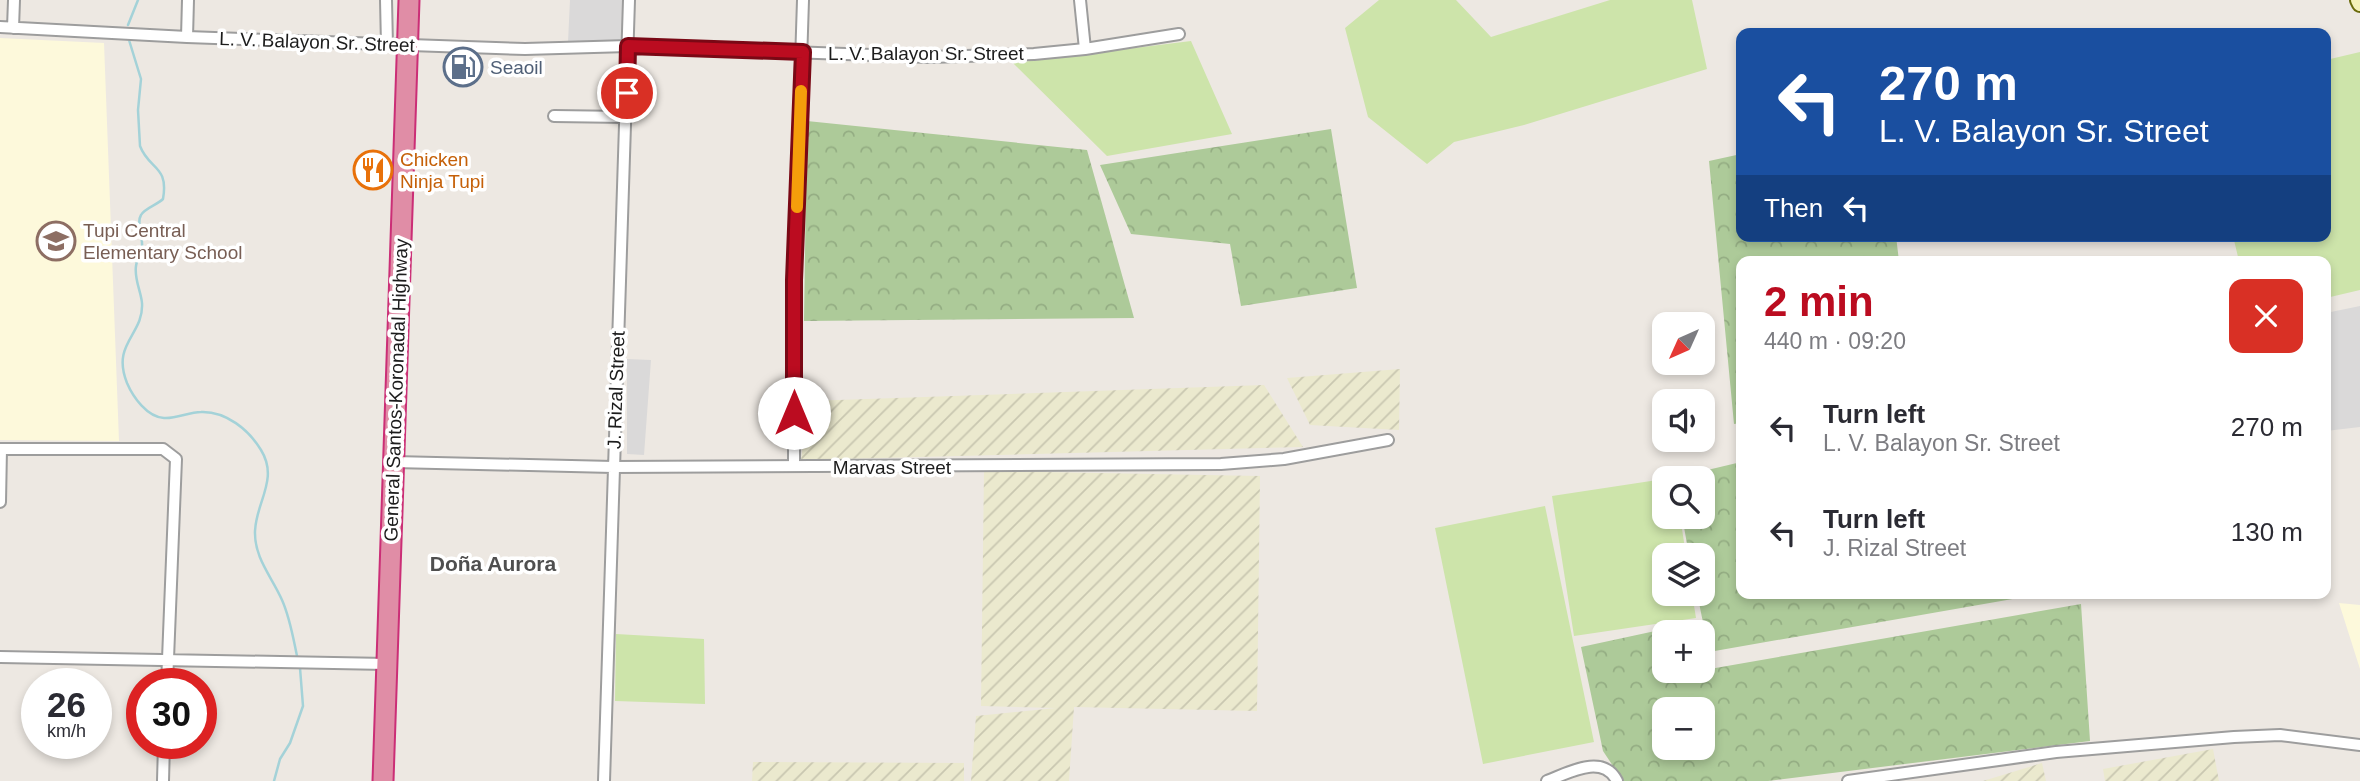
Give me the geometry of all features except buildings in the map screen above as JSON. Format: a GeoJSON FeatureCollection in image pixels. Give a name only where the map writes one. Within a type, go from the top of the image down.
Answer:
{"type":"FeatureCollection","features":[{"type":"Feature","properties":{"kind":"highway","name":"General Santos-Koronadal Highway"},"geometry":{"type":"LineString","coordinates":[[383,781],[409,0]]}},
{"type":"Feature","properties":{"kind":"street"},"geometry":{"type":"LineString","coordinates":[[13,28],[15,0]]}},
{"type":"Feature","properties":{"kind":"street"},"geometry":{"type":"LineString","coordinates":[[187,37],[188,0]]}},
{"type":"Feature","properties":{"kind":"street"},"geometry":{"type":"LineString","coordinates":[[386,0],[387,45]]}},
{"type":"Feature","properties":{"kind":"street","name":"J. Rizal Street"},"geometry":{"type":"LineString","coordinates":[[604,781],[629,0]]}},
{"type":"Feature","properties":{"kind":"street"},"geometry":{"type":"LineString","coordinates":[[794,466],[794,280],[803,0]]}},
{"type":"Feature","properties":{"kind":"street"},"geometry":{"type":"LineString","coordinates":[[1080,0],[1085,49]]}},
{"type":"Feature","properties":{"kind":"street","name":"L. V. Balayon Sr. Street"},"geometry":{"type":"LineString","coordinates":[[0,27],[387,45],[525,49],[628,46],[963,57],[1085,49],[1179,34]]}},
{"type":"Feature","properties":{"kind":"street"},"geometry":{"type":"LineString","coordinates":[[554,116],[626,117]]}},
{"type":"Feature","properties":{"kind":"street","name":"Marvas Street"},"geometry":{"type":"LineString","coordinates":[[394,462],[613,467],[1253,463],[1388,440]]}},
{"type":"Feature","properties":{"kind":"street"},"geometry":{"type":"LineString","coordinates":[[0,502],[1,449],[163,449],[176,459],[168,668]]}},
{"type":"Feature","properties":{"kind":"street"},"geometry":{"type":"LineString","coordinates":[[0,657],[387,664]]}},
{"type":"Feature","properties":{"kind":"street"},"geometry":{"type":"LineString","coordinates":[[1848,781],[1935,771],[2056,752],[2234,737],[2280,735],[2360,745]]}},
{"type":"Feature","properties":{"kind":"street"},"geometry":{"type":"LineString","coordinates":[[163,781],[164,759]]}},
{"type":"Feature","properties":{"kind":"street"},"geometry":{"type":"LineString","coordinates":[[1547,781],[1571,772],[1600,766],[1611,772],[1617,781]]}},
{"type":"Feature","properties":{"kind":"shaded area"},"geometry":{"type":"Polygon","coordinates":[[[570,0],[629,0],[628,43],[568,42],[570,0]]]}},
{"type":"Feature","properties":{"kind":"shaded area","name":"Tupi Central Elementary School"},"geometry":{"type":"Polygon","coordinates":[[[0,38],[104,43],[119,441],[0,440],[0,38]]]}},
{"type":"Feature","properties":{"kind":"shaded area"},"geometry":{"type":"Polygon","coordinates":[[[2360,306],[2360,427],[2331,430],[2331,312],[2360,306]]]}},
{"type":"Feature","properties":{"kind":"shaded area"},"geometry":{"type":"Polygon","coordinates":[[[627,359],[651,360],[644,455],[627,454],[627,359]]]}},
{"type":"Feature","properties":{"kind":"shaded area"},"geometry":{"type":"Polygon","coordinates":[[[1400,369],[1399,430],[1310,425],[1287,378],[1400,369]]]}},
{"type":"Feature","properties":{"kind":"shaded area"},"geometry":{"type":"Polygon","coordinates":[[[1264,385],[1303,447],[801,460],[809,401],[1264,385]]]}},
{"type":"Feature","properties":{"kind":"shaded area"},"geometry":{"type":"Polygon","coordinates":[[[984,471],[1260,476],[1257,711],[1074,707],[1069,781],[971,781],[976,716],[1056,708],[981,706],[984,471]]]}},
{"type":"Feature","properties":{"kind":"shaded area"},"geometry":{"type":"Polygon","coordinates":[[[2339,603],[2360,605],[2360,669],[2339,603]]]}},
{"type":"Feature","properties":{"kind":"shaded area"},"geometry":{"type":"Polygon","coordinates":[[[2213,749],[2219,781],[2105,781],[2103,769],[2213,749]]]}},
{"type":"Feature","properties":{"kind":"shaded area"},"geometry":{"type":"Polygon","coordinates":[[[753,762],[964,763],[964,781],[752,781],[753,762]]]}},
{"type":"Feature","properties":{"kind":"shaded area"},"geometry":{"type":"Polygon","coordinates":[[[2042,763],[2046,781],[1983,781],[2042,763]]]}},
{"type":"Feature","properties":{"kind":"green space"},"geometry":{"type":"Polygon","coordinates":[[[1379,0],[1456,0],[1491,37],[1610,0],[1692,0],[1707,69],[1524,125],[1454,142],[1427,164],[1368,117],[1345,28],[1379,0]]]}},
{"type":"Feature","properties":{"kind":"green space"},"geometry":{"type":"Polygon","coordinates":[[[1191,41],[1232,134],[1107,156],[1013,63],[1191,41]]]}},
{"type":"Feature","properties":{"kind":"green space"},"geometry":{"type":"Polygon","coordinates":[[[2360,52],[2360,290],[2331,297],[2331,256],[2238,256],[2234,242],[2331,242],[2331,59],[2360,52]]]}},
{"type":"Feature","properties":{"kind":"green space"},"geometry":{"type":"Polygon","coordinates":[[[807,121],[1087,150],[1134,318],[804,321],[807,121]]]}},
{"type":"Feature","properties":{"kind":"green space"},"geometry":{"type":"Polygon","coordinates":[[[1331,129],[1357,288],[1241,306],[1230,244],[1131,234],[1100,165],[1331,129]]]}},
{"type":"Feature","properties":{"kind":"green space"},"geometry":{"type":"Polygon","coordinates":[[[1736,155],[1736,242],[1897,242],[1898,256],[1736,256],[1734,424],[1709,161],[1736,155]]]}},
{"type":"Feature","properties":{"kind":"green space"},"geometry":{"type":"Polygon","coordinates":[[[1736,463],[1736,599],[2013,599],[1715,651],[1715,620],[1702,620],[1700,606],[1715,606],[1715,543],[1687,543],[1684,529],[1715,529],[1715,468],[1736,463]]]}},
{"type":"Feature","properties":{"kind":"green space"},"geometry":{"type":"Polygon","coordinates":[[[1652,481],[1652,529],[1682,529],[1684,543],[1652,543],[1652,606],[1694,606],[1696,618],[1652,620],[1652,624],[1574,636],[1552,496],[1652,481]]]}},
{"type":"Feature","properties":{"kind":"green space"},"geometry":{"type":"Polygon","coordinates":[[[1545,506],[1594,742],[1483,764],[1435,528],[1545,506]]]}},
{"type":"Feature","properties":{"kind":"green space"},"geometry":{"type":"Polygon","coordinates":[[[2081,604],[2090,741],[1768,781],[1623,781],[1603,751],[1581,647],[1652,632],[1652,683],[1715,683],[1715,668],[2081,604]]]}},
{"type":"Feature","properties":{"kind":"green space"},"geometry":{"type":"Polygon","coordinates":[[[616,634],[704,639],[705,704],[615,701],[616,634]]]}},
{"type":"Feature","properties":{"kind":"waterway"},"geometry":{"type":"LineString","coordinates":[[128,25],[138,0]]}},
{"type":"Feature","properties":{"kind":"waterway"},"geometry":{"type":"LineString","coordinates":[[129,40],[141,79],[138,110],[140,146],[161,174],[164,188],[163,199],[145,210],[140,218],[142,246],[136,271],[142,303],[141,314],[125,349],[123,369],[133,394],[152,414],[164,418],[201,412],[219,415],[236,423],[250,435],[261,450],[268,471],[256,520],[255,541],[260,559],[285,607],[297,656]]}},
{"type":"Feature","properties":{"kind":"waterway"},"geometry":{"type":"LineString","coordinates":[[274,781],[280,759],[290,743],[303,706],[300,668]]}},
{"type":"Feature","properties":{"kind":"slow traffic"},"geometry":{"type":"LineString","coordinates":[[797,207],[801,91]]}},
{"type":"Feature","properties":{"kind":"place","name":"Seaoil"},"geometry":{"type":"Point","coordinates":[463,67]}},
{"type":"Feature","properties":{"kind":"place","name":"Chicken Ninja Tupi"},"geometry":{"type":"Point","coordinates":[373,170]}},
{"type":"Feature","properties":{"kind":"place","name":"Tupi Central Elementary School"},"geometry":{"type":"Point","coordinates":[56,241]}},
{"type":"Feature","properties":{"kind":"district","name":"Doña Aurora"},"geometry":{"type":"Point","coordinates":[493,563]}},
{"type":"Feature","properties":{"kind":"route"},"geometry":{"type":"LineString","coordinates":[[627,93],[628,46],[803,52],[794,280],[794,413]]}}]}
